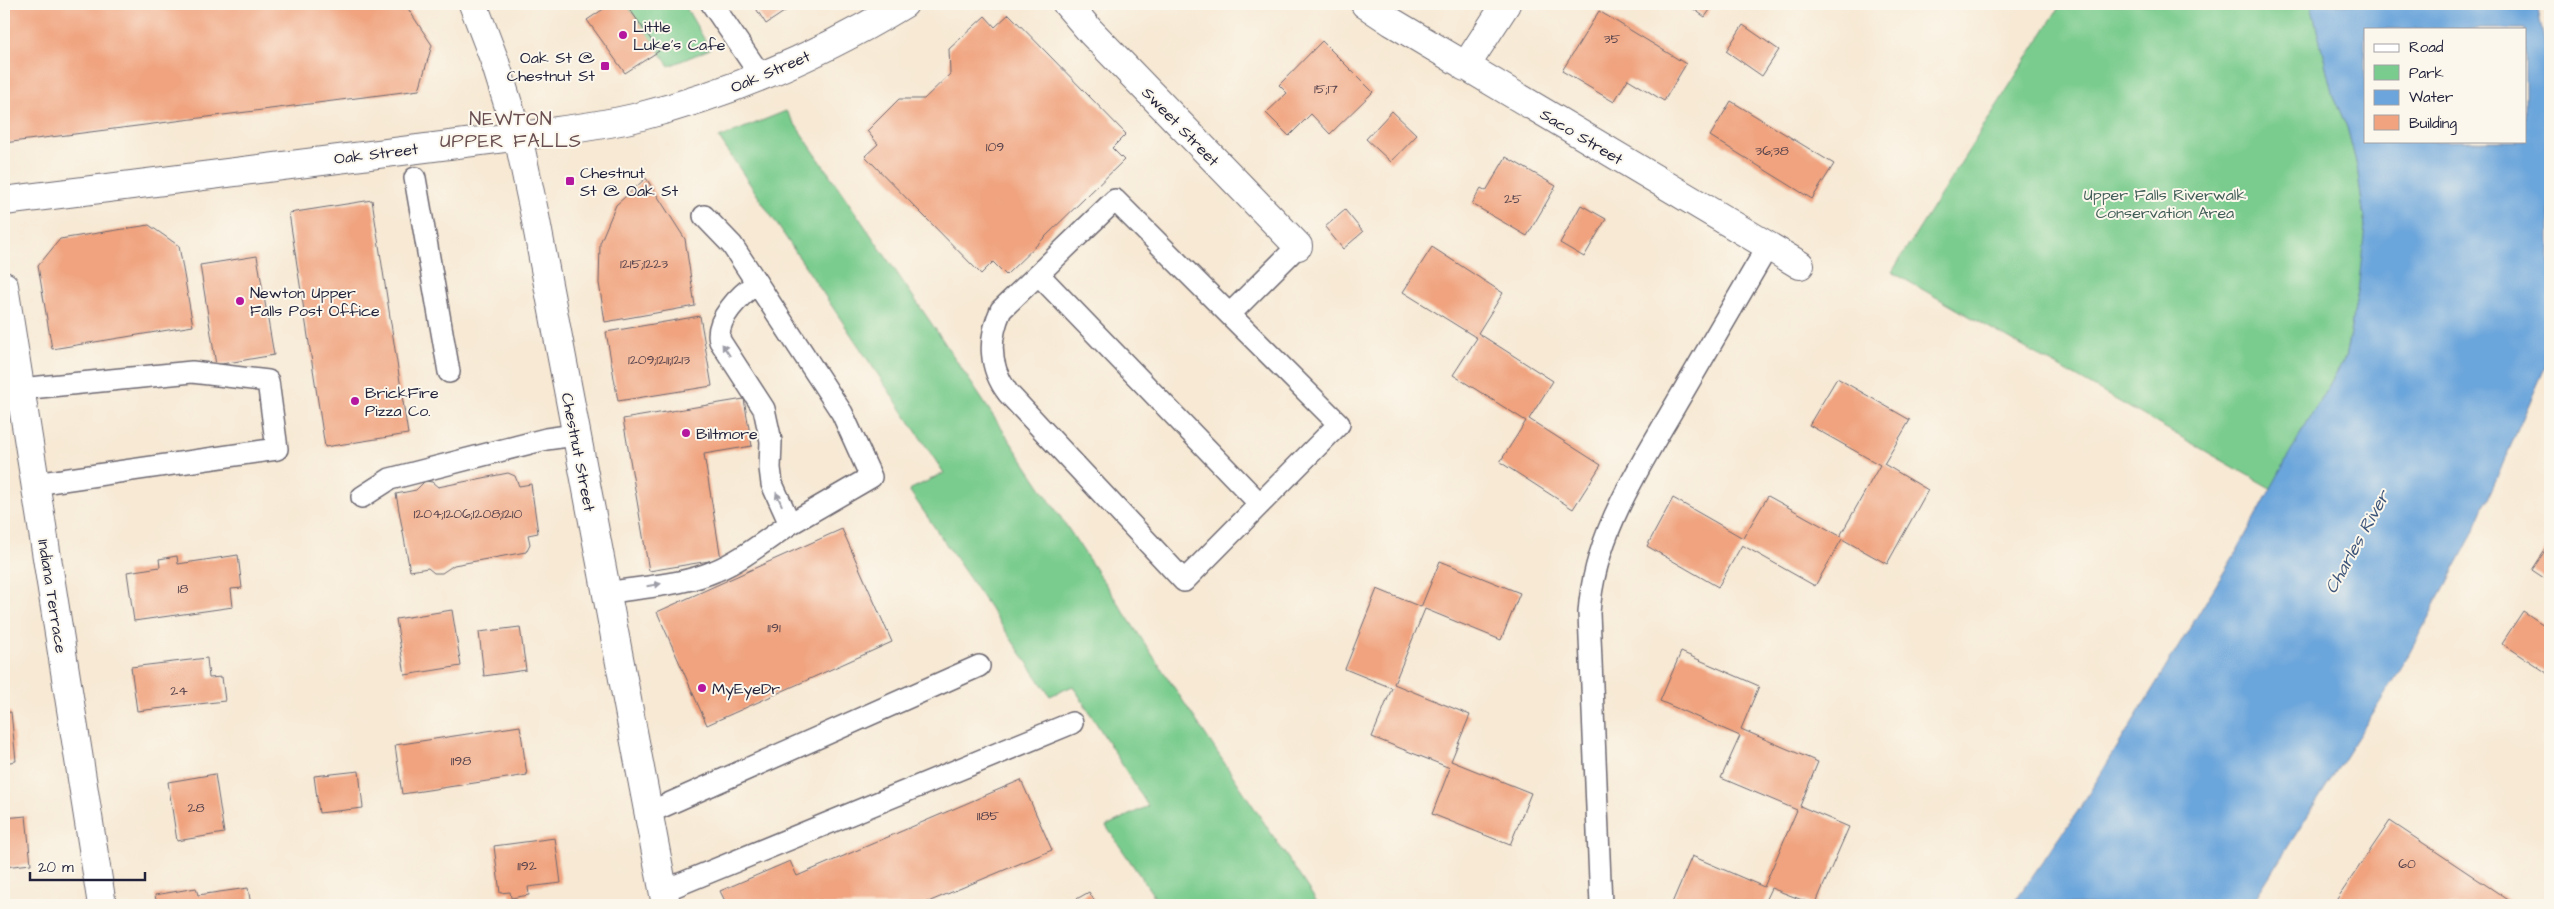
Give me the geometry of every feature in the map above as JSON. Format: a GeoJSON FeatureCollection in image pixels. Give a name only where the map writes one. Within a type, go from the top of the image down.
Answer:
{"type":"FeatureCollection","features":[{"type":"Feature","properties":{"kind":"street","name":"Chestnut Street"},"geometry":{"type":"LineString","coordinates":[[473,4],[494,59],[518,136],[535,216],[575,435],[665,898]]}},
{"type":"Feature","properties":{"kind":"street","name":"Oak Street"},"geometry":{"type":"LineString","coordinates":[[4,201],[588,127],[633,118],[690,102],[761,76],[833,43],[904,4]]}},
{"type":"Feature","properties":{"kind":"street","name":"Sweet Street"},"geometry":{"type":"LineString","coordinates":[[1067,4],[1298,246]]}},
{"type":"Feature","properties":{"kind":"street","name":"Saco Street"},"geometry":{"type":"LineString","coordinates":[[1365,4],[1466,67],[1800,265]]}},
{"type":"Feature","properties":{"kind":"street"},"geometry":{"type":"LineString","coordinates":[[1466,67],[1506,4]]}},
{"type":"Feature","properties":{"kind":"street","name":"Indiana Terrace"},"geometry":{"type":"LineString","coordinates":[[4,286],[102,905]]}},
{"type":"Feature","properties":{"kind":"lane"},"geometry":{"type":"LineString","coordinates":[[712,4],[761,76]]}},
{"type":"Feature","properties":{"kind":"lane"},"geometry":{"type":"LineString","coordinates":[[415,178],[448,372]]}},
{"type":"Feature","properties":{"kind":"lane"},"geometry":{"type":"LineString","coordinates":[[1116,200],[1339,424],[1184,581],[998,380],[993,366],[992,349],[995,322],[1001,310],[1038,274],[1116,200]]}},
{"type":"Feature","properties":{"kind":"lane"},"geometry":{"type":"LineString","coordinates":[[606,593],[692,578],[730,565],[790,524],[871,477],[842,413],[732,245],[704,216]]}},
{"type":"Feature","properties":{"kind":"lane"},"geometry":{"type":"LineString","coordinates":[[1230,314],[1298,246]]}},
{"type":"Feature","properties":{"kind":"lane"},"geometry":{"type":"LineString","coordinates":[[1601,905],[1589,613],[1595,566],[1628,487],[1768,246]]}},
{"type":"Feature","properties":{"kind":"lane"},"geometry":{"type":"LineString","coordinates":[[1038,274],[1260,504]]}},
{"type":"Feature","properties":{"kind":"lane"},"geometry":{"type":"LineString","coordinates":[[757,283],[743,295],[719,325],[718,334],[720,341],[764,409],[771,441],[770,468],[772,484],[790,524]]}},
{"type":"Feature","properties":{"kind":"lane"},"geometry":{"type":"LineString","coordinates":[[20,390],[192,372],[268,381],[277,449],[35,484]]}},
{"type":"Feature","properties":{"kind":"lane"},"geometry":{"type":"LineString","coordinates":[[362,497],[390,479],[546,439],[575,435]]}},
{"type":"Feature","properties":{"kind":"lane"},"geometry":{"type":"LineString","coordinates":[[648,813],[979,666]]}},
{"type":"Feature","properties":{"kind":"lane"},"geometry":{"type":"LineString","coordinates":[[665,898],[1072,723]]}},
{"type":"Feature","properties":{"kind":"green space"},"geometry":{"type":"Polygon","coordinates":[[[626,4],[684,4],[710,49],[669,66],[626,4]]]}},
{"type":"Feature","properties":{"kind":"green space","name":"Upper Falls Riverwalk Conservation Area"},"geometry":{"type":"Polygon","coordinates":[[[2061,4],[2311,4],[2333,96],[2347,127],[2357,166],[2365,226],[2364,250],[2345,358],[2301,433],[2272,489],[1892,272],[2061,4]]]}},
{"type":"Feature","properties":{"kind":"green space"},"geometry":{"type":"Polygon","coordinates":[[[786,111],[938,333],[1319,905],[1160,905],[1106,826],[1148,806],[1073,686],[1050,696],[909,490],[944,473],[719,138],[786,111]]]}},
{"type":"Feature","properties":{"kind":"water","name":"Charles River"},"geometry":{"type":"Polygon","coordinates":[[[2311,4],[2537,4],[2550,72],[2550,356],[2470,539],[2401,669],[2251,905],[2012,905],[2080,808],[2238,549],[2301,433],[2345,358],[2358,292],[2365,226],[2357,166],[2347,127],[2333,96],[2311,4]]]}},
{"type":"Feature","properties":{"kind":"building"},"geometry":{"type":"Polygon","coordinates":[[[4,4],[405,4],[432,45],[419,90],[4,143],[4,4]]]}},
{"type":"Feature","properties":{"kind":"building","name":"Little Luke’s Cafe"},"geometry":{"type":"Polygon","coordinates":[[[611,4],[626,4],[659,51],[625,73],[587,20],[611,4]]]}},
{"type":"Feature","properties":{"kind":"building"},"geometry":{"type":"Polygon","coordinates":[[[753,4],[796,4],[766,24],[753,4]]]}},
{"type":"Feature","properties":{"kind":"building"},"geometry":{"type":"Polygon","coordinates":[[[1686,4],[1714,4],[1705,17],[1686,4]]]}},
{"type":"Feature","properties":{"kind":"building"},"geometry":{"type":"Polygon","coordinates":[[[1599,11],[1686,64],[1664,101],[1628,79],[1614,102],[1562,71],[1599,11]]]}},
{"type":"Feature","properties":{"kind":"building"},"geometry":{"type":"Polygon","coordinates":[[[1009,14],[1126,134],[1112,148],[1124,160],[1006,275],[993,262],[981,274],[865,156],[878,144],[867,131],[899,99],[924,99],[950,74],[949,49],[985,16],[995,27],[1009,14]]]}},
{"type":"Feature","properties":{"kind":"building"},"geometry":{"type":"Polygon","coordinates":[[[1743,25],[1779,50],[1762,76],[1726,51],[1743,25]]]}},
{"type":"Feature","properties":{"kind":"building"},"geometry":{"type":"Polygon","coordinates":[[[1322,41],[1373,92],[1330,134],[1311,114],[1289,136],[1266,113],[1287,93],[1279,85],[1322,41]]]}},
{"type":"Feature","properties":{"kind":"building"},"geometry":{"type":"Polygon","coordinates":[[[1731,101],[1834,164],[1812,199],[1710,136],[1731,101]]]}},
{"type":"Feature","properties":{"kind":"building"},"geometry":{"type":"Polygon","coordinates":[[[1392,111],[1417,135],[1391,162],[1366,139],[1392,111]]]}},
{"type":"Feature","properties":{"kind":"building"},"geometry":{"type":"Polygon","coordinates":[[[1506,157],[1556,186],[1527,236],[1472,204],[1481,188],[1486,191],[1506,157]]]}},
{"type":"Feature","properties":{"kind":"building"},"geometry":{"type":"Polygon","coordinates":[[[646,178],[685,239],[695,306],[605,322],[599,283],[600,243],[616,205],[646,178]]]}},
{"type":"Feature","properties":{"kind":"building"},"geometry":{"type":"Polygon","coordinates":[[[372,200],[408,434],[325,447],[289,213],[372,200]]]}},
{"type":"Feature","properties":{"kind":"building"},"geometry":{"type":"Polygon","coordinates":[[[1581,205],[1606,219],[1584,257],[1560,243],[1581,205]]]}},
{"type":"Feature","properties":{"kind":"building"},"geometry":{"type":"Polygon","coordinates":[[[1345,210],[1363,232],[1343,249],[1325,227],[1345,210]]]}},
{"type":"Feature","properties":{"kind":"building"},"geometry":{"type":"Polygon","coordinates":[[[149,225],[179,246],[193,326],[52,349],[38,266],[60,239],[149,225]]]}},
{"type":"Feature","properties":{"kind":"building"},"geometry":{"type":"Polygon","coordinates":[[[1432,247],[1503,293],[1478,333],[1553,381],[1529,419],[1601,465],[1573,509],[1500,462],[1526,421],[1453,375],[1477,338],[1403,292],[1432,247]]]}},
{"type":"Feature","properties":{"kind":"building"},"geometry":{"type":"Polygon","coordinates":[[[257,256],[274,355],[216,365],[200,265],[257,256]]]}},
{"type":"Feature","properties":{"kind":"building"},"geometry":{"type":"Polygon","coordinates":[[[700,316],[712,386],[618,401],[606,332],[700,316]]]}},
{"type":"Feature","properties":{"kind":"building"},"geometry":{"type":"Polygon","coordinates":[[[1837,378],[1910,420],[1884,464],[1928,490],[1887,564],[1842,539],[1815,586],[1742,545],[1718,587],[1647,546],[1673,498],[1743,538],[1768,496],[1840,536],[1880,465],[1809,425],[1837,378]]]}},
{"type":"Feature","properties":{"kind":"building"},"geometry":{"type":"Polygon","coordinates":[[[744,399],[752,446],[704,454],[721,559],[649,571],[623,419],[744,399]]]}},
{"type":"Feature","properties":{"kind":"building"},"geometry":{"type":"Polygon","coordinates":[[[508,473],[515,476],[519,486],[531,484],[538,533],[528,535],[530,544],[526,552],[454,565],[442,573],[434,573],[428,568],[410,571],[396,494],[416,490],[425,481],[432,482],[438,487],[508,473]]]}},
{"type":"Feature","properties":{"kind":"building"},"geometry":{"type":"Polygon","coordinates":[[[842,529],[892,642],[707,725],[657,612],[842,529]]]}},
{"type":"Feature","properties":{"kind":"building"},"geometry":{"type":"Polygon","coordinates":[[[2550,543],[2550,582],[2532,570],[2550,543]]]}},
{"type":"Feature","properties":{"kind":"building"},"geometry":{"type":"Polygon","coordinates":[[[238,555],[242,588],[231,589],[233,607],[134,621],[127,572],[160,567],[159,559],[177,556],[178,564],[238,555]]]}},
{"type":"Feature","properties":{"kind":"building"},"geometry":{"type":"Polygon","coordinates":[[[1440,561],[1520,593],[1501,640],[1425,609],[1394,684],[1470,715],[1451,761],[1531,793],[1510,845],[1432,814],[1450,768],[1372,737],[1392,688],[1345,669],[1377,589],[1421,607],[1440,561]]]}},
{"type":"Feature","properties":{"kind":"building"},"geometry":{"type":"Polygon","coordinates":[[[452,610],[461,666],[405,675],[396,619],[452,610]]]}},
{"type":"Feature","properties":{"kind":"building"},"geometry":{"type":"Polygon","coordinates":[[[2523,611],[2550,629],[2550,675],[2502,643],[2523,611]]]}},
{"type":"Feature","properties":{"kind":"building"},"geometry":{"type":"Polygon","coordinates":[[[520,627],[526,670],[484,676],[479,632],[520,627]]]}},
{"type":"Feature","properties":{"kind":"building"},"geometry":{"type":"Polygon","coordinates":[[[1681,652],[1759,686],[1741,729],[1818,762],[1800,806],[1849,827],[1815,905],[1771,888],[1763,905],[1677,905],[1672,903],[1692,856],[1764,887],[1797,810],[1721,778],[1740,736],[1660,701],[1681,652]]]}},
{"type":"Feature","properties":{"kind":"building"},"geometry":{"type":"Polygon","coordinates":[[[207,658],[209,678],[222,677],[225,701],[137,711],[131,667],[207,658]]]}},
{"type":"Feature","properties":{"kind":"building"},"geometry":{"type":"Polygon","coordinates":[[[11,712],[16,761],[4,763],[4,713],[11,712]]]}},
{"type":"Feature","properties":{"kind":"building"},"geometry":{"type":"Polygon","coordinates":[[[520,726],[527,775],[402,794],[395,745],[520,726]]]}},
{"type":"Feature","properties":{"kind":"building"},"geometry":{"type":"Polygon","coordinates":[[[359,771],[363,808],[319,813],[314,776],[359,771]]]}},
{"type":"Feature","properties":{"kind":"building"},"geometry":{"type":"Polygon","coordinates":[[[215,774],[224,833],[177,841],[168,782],[215,774]]]}},
{"type":"Feature","properties":{"kind":"building"},"geometry":{"type":"Polygon","coordinates":[[[1021,780],[1052,850],[921,905],[727,905],[720,891],[790,861],[797,876],[1021,780]]]}},
{"type":"Feature","properties":{"kind":"building"},"geometry":{"type":"Polygon","coordinates":[[[26,816],[31,864],[4,867],[4,818],[26,816]]]}},
{"type":"Feature","properties":{"kind":"building"},"geometry":{"type":"Polygon","coordinates":[[[2390,821],[2516,905],[2333,905],[2390,821]]]}},
{"type":"Feature","properties":{"kind":"building"},"geometry":{"type":"Polygon","coordinates":[[[555,838],[561,883],[528,887],[529,895],[511,898],[510,892],[500,893],[494,846],[555,838]]]}},
{"type":"Feature","properties":{"kind":"building"},"geometry":{"type":"Polygon","coordinates":[[[196,888],[198,895],[248,888],[251,905],[157,905],[155,895],[196,888]]]}},
{"type":"Feature","properties":{"kind":"building"},"geometry":{"type":"Polygon","coordinates":[[[1089,892],[1097,905],[1066,905],[1089,892]]]}},
{"type":"Feature","properties":{"kind":"place","name":"Little Luke’s Cafe"},"geometry":{"type":"Point","coordinates":[623,35]}},
{"type":"Feature","properties":{"kind":"place","name":"Oak St @ Chestnut St"},"geometry":{"type":"Point","coordinates":[605,66]}},
{"type":"Feature","properties":{"kind":"place","name":"Chestnut St @ Oak St"},"geometry":{"type":"Point","coordinates":[570,181]}},
{"type":"Feature","properties":{"kind":"place","name":"Newton Upper Falls Post Office"},"geometry":{"type":"Point","coordinates":[240,301]}},
{"type":"Feature","properties":{"kind":"place","name":"BrickFire Pizza Co."},"geometry":{"type":"Point","coordinates":[355,401]}},
{"type":"Feature","properties":{"kind":"place","name":"Biltmore"},"geometry":{"type":"Point","coordinates":[686,433]}},
{"type":"Feature","properties":{"kind":"place","name":"MyEyeDr"},"geometry":{"type":"Point","coordinates":[702,688]}},
{"type":"Feature","properties":{"kind":"district","name":"NEWTON UPPER FALLS"},"geometry":{"type":"Point","coordinates":[511,129]}}]}
